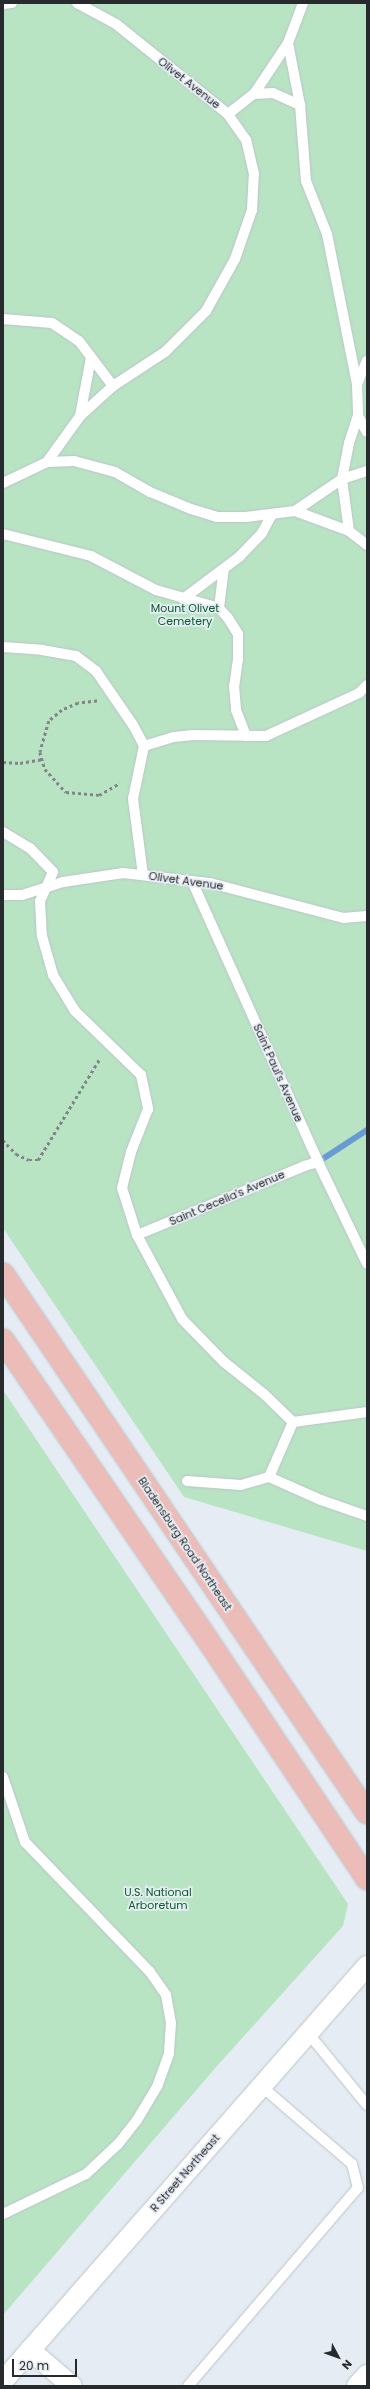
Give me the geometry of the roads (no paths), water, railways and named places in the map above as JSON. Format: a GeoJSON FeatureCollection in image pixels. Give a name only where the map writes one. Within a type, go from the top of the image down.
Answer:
{"type":"FeatureCollection","features":[{"type":"Feature","properties":{"kind":"main road","name":"Bladensburg Road Northeast"},"geometry":{"type":"LineString","coordinates":[[3,1274],[366,1808]]}},
{"type":"Feature","properties":{"kind":"main road"},"geometry":{"type":"LineString","coordinates":[[3,1340],[201,1630],[367,1879]]}},
{"type":"Feature","properties":{"kind":"main road"},"geometry":{"type":"LineString","coordinates":[[201,1630],[230,1609]]}},
{"type":"Feature","properties":{"kind":"street","name":"R Street Northeast"},"geometry":{"type":"LineString","coordinates":[[3,2381],[367,1966]]}},
{"type":"Feature","properties":{"kind":"street"},"geometry":{"type":"LineString","coordinates":[[30,2350],[72,2386]]}},
{"type":"Feature","properties":{"kind":"lane"},"geometry":{"type":"LineString","coordinates":[[3,4],[12,3]]}},
{"type":"Feature","properties":{"kind":"lane","name":"Olivet Avenue"},"geometry":{"type":"LineString","coordinates":[[77,3],[116,24],[228,114],[254,94],[288,43],[303,3]]}},
{"type":"Feature","properties":{"kind":"lane"},"geometry":{"type":"LineString","coordinates":[[288,43],[300,105],[306,181],[327,234],[357,384],[358,416],[349,443],[342,479],[348,531]]}},
{"type":"Feature","properties":{"kind":"lane"},"geometry":{"type":"LineString","coordinates":[[254,94],[273,93],[300,105]]}},
{"type":"Feature","properties":{"kind":"lane"},"geometry":{"type":"LineString","coordinates":[[47,462],[80,416],[113,386],[164,352],[206,311],[235,260],[252,210],[254,174],[246,140],[228,114]]}},
{"type":"Feature","properties":{"kind":"lane"},"geometry":{"type":"LineString","coordinates":[[3,319],[52,323],[79,341],[113,386]]}},
{"type":"Feature","properties":{"kind":"lane"},"geometry":{"type":"LineString","coordinates":[[80,416],[92,358]]}},
{"type":"Feature","properties":{"kind":"lane"},"geometry":{"type":"LineString","coordinates":[[357,384],[367,361]]}},
{"type":"Feature","properties":{"kind":"lane"},"geometry":{"type":"LineString","coordinates":[[358,416],[367,432]]}},
{"type":"Feature","properties":{"kind":"lane"},"geometry":{"type":"LineString","coordinates":[[3,483],[47,462],[74,462],[115,472],[150,492],[217,517],[271,516],[295,512],[342,479],[367,471]]}},
{"type":"Feature","properties":{"kind":"lane"},"geometry":{"type":"LineString","coordinates":[[295,512],[348,531],[367,545]]}},
{"type":"Feature","properties":{"kind":"lane"},"geometry":{"type":"LineString","coordinates":[[183,599],[224,569],[262,533],[271,516]]}},
{"type":"Feature","properties":{"kind":"lane"},"geometry":{"type":"LineString","coordinates":[[3,534],[90,556],[156,590],[183,599],[219,608],[228,618],[238,634],[238,659],[234,686],[236,710],[246,736]]}},
{"type":"Feature","properties":{"kind":"lane"},"geometry":{"type":"LineString","coordinates":[[219,608],[224,569]]}},
{"type":"Feature","properties":{"kind":"lane"},"geometry":{"type":"LineString","coordinates":[[3,647],[42,650],[76,656],[96,672],[133,725],[144,746],[133,799],[143,875]]}},
{"type":"Feature","properties":{"kind":"lane"},"geometry":{"type":"LineString","coordinates":[[144,746],[181,736],[266,736],[359,693],[367,685]]}},
{"type":"Feature","properties":{"kind":"lane"},"geometry":{"type":"LineString","coordinates":[[3,832],[30,848],[53,872],[40,901],[42,936],[53,975],[75,1011],[108,1046],[141,1075],[148,1109],[131,1152],[122,1188],[136,1235],[182,1319],[224,1362],[264,1394],[294,1422]]}},
{"type":"Feature","properties":{"kind":"lane","name":"Olivet Avenue"},"geometry":{"type":"LineString","coordinates":[[3,895],[22,895],[63,882],[123,873],[192,881],[282,900],[343,918],[367,916]]}},
{"type":"Feature","properties":{"kind":"lane","name":"Saint Paul's Avenue"},"geometry":{"type":"LineString","coordinates":[[192,881],[318,1162],[367,1264]]}},
{"type":"Feature","properties":{"kind":"lane","name":"Saint Cecelia's Avenue"},"geometry":{"type":"LineString","coordinates":[[136,1235],[304,1166],[318,1162]]}},
{"type":"Feature","properties":{"kind":"lane"},"geometry":{"type":"LineString","coordinates":[[294,1422],[367,1412]]}},
{"type":"Feature","properties":{"kind":"lane"},"geometry":{"type":"LineString","coordinates":[[269,1477],[294,1422]]}},
{"type":"Feature","properties":{"kind":"lane"},"geometry":{"type":"LineString","coordinates":[[187,1481],[241,1485],[269,1477],[321,1500],[367,1516]]}},
{"type":"Feature","properties":{"kind":"lane"},"geometry":{"type":"LineString","coordinates":[[3,1778],[25,1842],[150,1972],[166,1995],[171,2023],[169,2054],[158,2085],[137,2120],[118,2144],[86,2174],[3,2214]]}},
{"type":"Feature","properties":{"kind":"lane"},"geometry":{"type":"LineString","coordinates":[[308,2033],[367,2105]]}},
{"type":"Feature","properties":{"kind":"lane"},"geometry":{"type":"LineString","coordinates":[[188,2386],[358,2188],[352,2164],[261,2086]]}},
{"type":"Feature","properties":{"kind":"waterway"},"geometry":{"type":"LineString","coordinates":[[318,1162],[367,1130]]}},
{"type":"Feature","properties":{"kind":"park label","name":"Mount Olivet Cemetery"},"geometry":{"type":"Point","coordinates":[185,615]}},
{"type":"Feature","properties":{"kind":"park label","name":"U.S. National Arboretum"},"geometry":{"type":"Point","coordinates":[158,1899]}}]}
